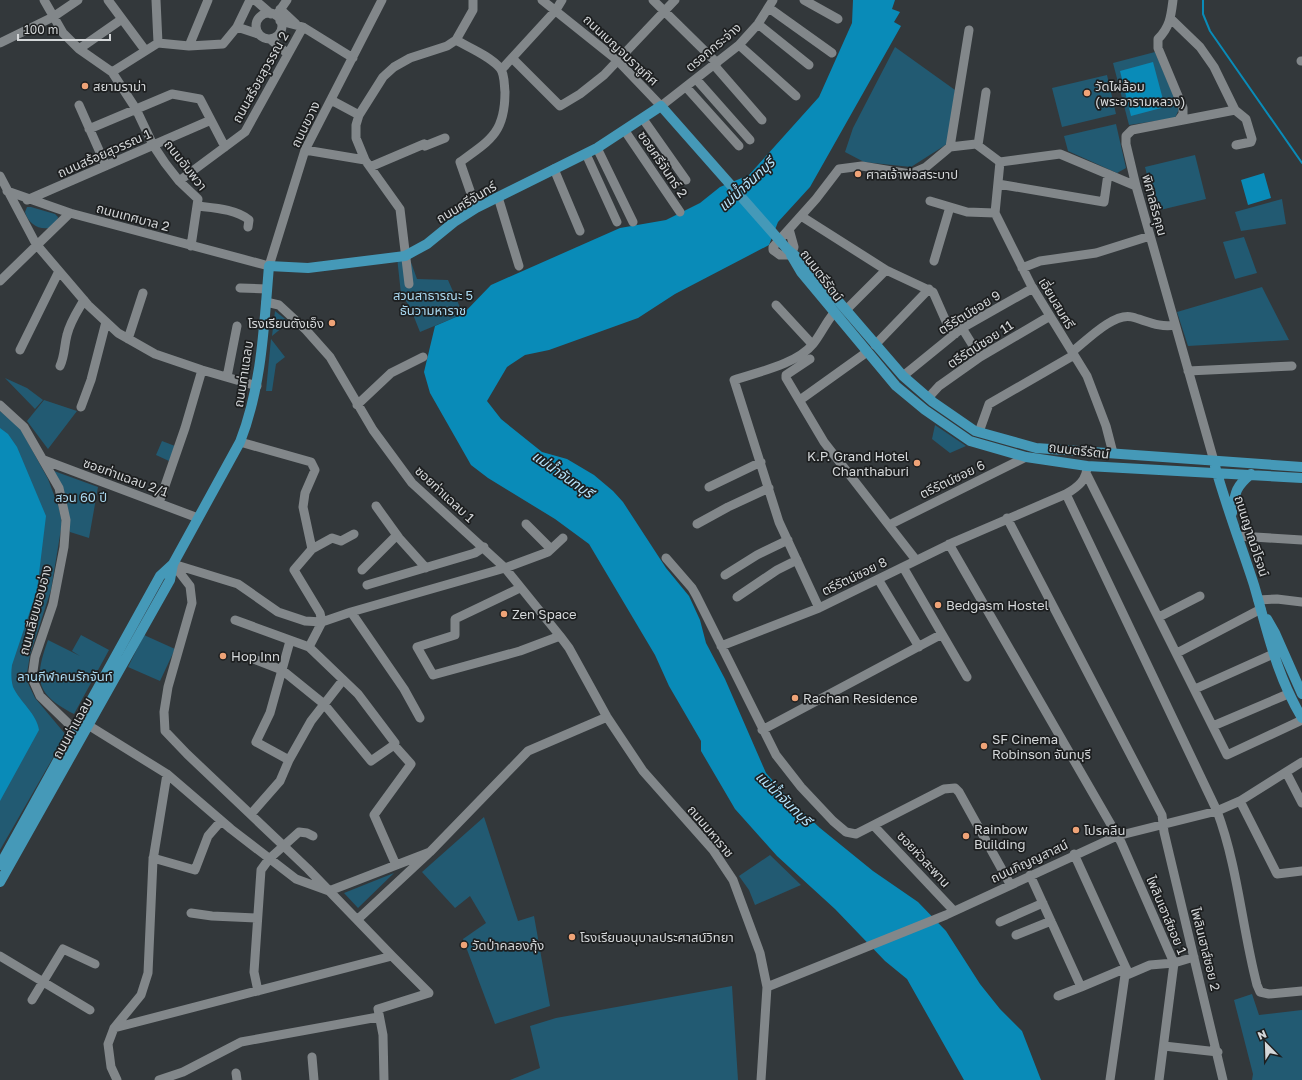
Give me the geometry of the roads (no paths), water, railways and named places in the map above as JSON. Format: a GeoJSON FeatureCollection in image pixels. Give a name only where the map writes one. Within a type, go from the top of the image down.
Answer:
{"type":"FeatureCollection","features":[{"type":"Feature","properties":{"kind":"main road","name":"ถนนศรีจันทร์"},"geometry":{"type":"LineString","coordinates":[[269,266],[308,268],[405,256],[427,244],[454,222],[476,208],[597,148],[661,106]]}},
{"type":"Feature","properties":{"kind":"main road","name":"ถนนตรีรัตน์"},"geometry":{"type":"LineString","coordinates":[[661,106],[789,251],[808,266],[903,376],[928,398],[979,432],[1036,448],[1302,467]]}},
{"type":"Feature","properties":{"kind":"main road","name":"ถนนตรีรัตน์"},"geometry":{"type":"LineString","coordinates":[[789,251],[801,272],[896,386],[925,410],[970,441],[1026,457],[1087,470],[1217,472],[1302,478]]}},
{"type":"Feature","properties":{"kind":"main road","name":"ถนนท่าแฉลบ"},"geometry":{"type":"LineString","coordinates":[[0,865],[79,733],[88,725],[170,580],[173,564],[240,442],[249,420],[257,386],[269,266]]}},
{"type":"Feature","properties":{"kind":"main road","name":"ถนนญาณวิโรจน์"},"geometry":{"type":"LineString","coordinates":[[1214,461],[1260,604],[1272,654],[1288,694],[1302,719]]}},
{"type":"Feature","properties":{"kind":"main road"},"geometry":{"type":"LineString","coordinates":[[1231,515],[1236,490],[1251,474]]}},
{"type":"Feature","properties":{"kind":"main road","name":"ถนนท่าแฉลบ"},"geometry":{"type":"LineString","coordinates":[[0,882],[160,576],[173,564]]}},
{"type":"Feature","properties":{"kind":"main road","name":"ถนนญาณวิโรจน์"},"geometry":{"type":"LineString","coordinates":[[1260,604],[1275,633],[1302,694]]}},
{"type":"Feature","properties":{"kind":"street","name":"ถนนอัมพวา"},"geometry":{"type":"LineString","coordinates":[[44,0],[63,33],[79,49],[112,72],[136,109],[153,145],[179,181],[198,199],[191,246]]}},
{"type":"Feature","properties":{"kind":"street"},"geometry":{"type":"LineString","coordinates":[[0,43],[53,17],[78,0]]}},
{"type":"Feature","properties":{"kind":"street"},"geometry":{"type":"LineString","coordinates":[[108,0],[145,50]]}},
{"type":"Feature","properties":{"kind":"street"},"geometry":{"type":"LineString","coordinates":[[156,0],[158,43]]}},
{"type":"Feature","properties":{"kind":"street"},"geometry":{"type":"LineString","coordinates":[[189,46],[208,0]]}},
{"type":"Feature","properties":{"kind":"street"},"geometry":{"type":"LineString","coordinates":[[112,72],[158,43],[189,46],[223,44],[237,27],[250,0]]}},
{"type":"Feature","properties":{"kind":"street"},"geometry":{"type":"LineString","coordinates":[[255,0],[277,15],[300,26],[353,58]]}},
{"type":"Feature","properties":{"kind":"street"},"geometry":{"type":"LineString","coordinates":[[270,39],[278,36],[280,32],[277,15],[287,0]]}},
{"type":"Feature","properties":{"kind":"street","name":"ถนนขวาง"},"geometry":{"type":"LineString","coordinates":[[269,266],[305,150],[382,0]]}},
{"type":"Feature","properties":{"kind":"street"},"geometry":{"type":"LineString","coordinates":[[410,284],[405,256],[400,209],[367,164],[356,138],[359,115],[383,77],[394,67],[410,58],[447,46],[456,40],[473,10],[473,0]]}},
{"type":"Feature","properties":{"kind":"street","name":"ถนนเบญจมราชูทิศ"},"geometry":{"type":"LineString","coordinates":[[542,0],[617,60],[661,106]]}},
{"type":"Feature","properties":{"kind":"street"},"geometry":{"type":"LineString","coordinates":[[502,69],[556,10],[562,0]]}},
{"type":"Feature","properties":{"kind":"street"},"geometry":{"type":"LineString","coordinates":[[653,0],[715,64],[762,120]]}},
{"type":"Feature","properties":{"kind":"street"},"geometry":{"type":"LineString","coordinates":[[512,58],[560,106],[591,85],[675,0]]}},
{"type":"Feature","properties":{"kind":"street"},"geometry":{"type":"LineString","coordinates":[[804,0],[838,19]]}},
{"type":"Feature","properties":{"kind":"street"},"geometry":{"type":"LineString","coordinates":[[1173,0],[1171,19],[1164,33],[1158,39],[1158,44],[1183,108],[1183,114],[1178,121]]}},
{"type":"Feature","properties":{"kind":"street"},"geometry":{"type":"LineString","coordinates":[[771,4],[832,54]]}},
{"type":"Feature","properties":{"kind":"street","name":"ตรอกกระจ่าง"},"geometry":{"type":"LineString","coordinates":[[661,106],[738,45],[758,24],[771,4]]}},
{"type":"Feature","properties":{"kind":"street"},"geometry":{"type":"LineString","coordinates":[[258,34],[256,30],[257,21],[263,15],[277,15]]}},
{"type":"Feature","properties":{"kind":"street"},"geometry":{"type":"LineString","coordinates":[[79,49],[122,19]]}},
{"type":"Feature","properties":{"kind":"street"},"geometry":{"type":"LineString","coordinates":[[1171,19],[1200,47],[1214,66],[1235,110],[1246,119],[1252,139],[1251,142],[1236,145]]}},
{"type":"Feature","properties":{"kind":"street"},"geometry":{"type":"LineString","coordinates":[[758,24],[809,65]]}},
{"type":"Feature","properties":{"kind":"street","name":"ถนนสร้อยสุวรรณ 2"},"geometry":{"type":"LineString","coordinates":[[179,181],[245,132],[288,54],[300,26]]}},
{"type":"Feature","properties":{"kind":"street"},"geometry":{"type":"LineString","coordinates":[[237,27],[270,39],[288,54]]}},
{"type":"Feature","properties":{"kind":"street"},"geometry":{"type":"LineString","coordinates":[[950,147],[969,30]]}},
{"type":"Feature","properties":{"kind":"street"},"geometry":{"type":"LineString","coordinates":[[456,40],[493,61],[502,69],[504,82],[505,112],[496,133],[460,162],[476,208]]}},
{"type":"Feature","properties":{"kind":"street"},"geometry":{"type":"LineString","coordinates":[[738,45],[796,96]]}},
{"type":"Feature","properties":{"kind":"street"},"geometry":{"type":"LineString","coordinates":[[696,79],[750,140]]}},
{"type":"Feature","properties":{"kind":"street"},"geometry":{"type":"LineString","coordinates":[[686,87],[739,146]]}},
{"type":"Feature","properties":{"kind":"street"},"geometry":{"type":"LineString","coordinates":[[978,145],[986,92]]}},
{"type":"Feature","properties":{"kind":"street"},"geometry":{"type":"LineString","coordinates":[[90,128],[172,94],[200,99],[225,147]]}},
{"type":"Feature","properties":{"kind":"street"},"geometry":{"type":"LineString","coordinates":[[331,100],[359,115]]}},
{"type":"Feature","properties":{"kind":"street"},"geometry":{"type":"LineString","coordinates":[[79,105],[106,166]]}},
{"type":"Feature","properties":{"kind":"street"},"geometry":{"type":"LineString","coordinates":[[1178,121],[1235,110]]}},
{"type":"Feature","properties":{"kind":"street"},"geometry":{"type":"LineString","coordinates":[[643,119],[686,180]]}},
{"type":"Feature","properties":{"kind":"street","name":"ถนนสร้อยสุวรรณ 1"},"geometry":{"type":"LineString","coordinates":[[29,200],[211,120]]}},
{"type":"Feature","properties":{"kind":"street","name":"พิศาลธีรคุณ"},"geometry":{"type":"LineString","coordinates":[[1178,121],[1132,130],[1126,136],[1126,144],[1136,186],[1214,461]]}},
{"type":"Feature","properties":{"kind":"street","name":"ซอยศรีจันทร์ 2"},"geometry":{"type":"LineString","coordinates":[[624,131],[680,212]]}},
{"type":"Feature","properties":{"kind":"street"},"geometry":{"type":"LineString","coordinates":[[305,150],[367,164],[424,144],[425,146],[445,138]]}},
{"type":"Feature","properties":{"kind":"street"},"geometry":{"type":"LineString","coordinates":[[789,229],[794,247],[780,255],[774,252],[773,248],[789,229],[801,216],[839,170],[862,166],[910,174],[926,167],[950,147],[976,144],[1000,162],[1060,154],[1136,186]]}},
{"type":"Feature","properties":{"kind":"street"},"geometry":{"type":"LineString","coordinates":[[597,148],[633,222]]}},
{"type":"Feature","properties":{"kind":"street"},"geometry":{"type":"LineString","coordinates":[[586,154],[616,222]]}},
{"type":"Feature","properties":{"kind":"street"},"geometry":{"type":"LineString","coordinates":[[930,201],[967,212],[995,213],[1000,162]]}},
{"type":"Feature","properties":{"kind":"street"},"geometry":{"type":"LineString","coordinates":[[554,169],[580,231]]}},
{"type":"Feature","properties":{"kind":"street"},"geometry":{"type":"LineString","coordinates":[[998,184],[1104,202],[1108,174]]}},
{"type":"Feature","properties":{"kind":"street"},"geometry":{"type":"LineString","coordinates":[[0,176],[36,244],[84,300],[106,322],[128,339],[155,354],[257,386]]}},
{"type":"Feature","properties":{"kind":"street","name":"ถนนเทศบาล 2"},"geometry":{"type":"LineString","coordinates":[[7,191],[29,200],[70,213],[269,266]]}},
{"type":"Feature","properties":{"kind":"street"},"geometry":{"type":"LineString","coordinates":[[498,197],[519,266]]}},
{"type":"Feature","properties":{"kind":"street"},"geometry":{"type":"LineString","coordinates":[[18,211],[21,203],[29,200]]}},
{"type":"Feature","properties":{"kind":"street"},"geometry":{"type":"LineString","coordinates":[[197,206],[218,209],[243,216],[249,220],[248,227]]}},
{"type":"Feature","properties":{"kind":"street"},"geometry":{"type":"LineString","coordinates":[[934,262],[950,207]]}},
{"type":"Feature","properties":{"kind":"street"},"geometry":{"type":"LineString","coordinates":[[56,208],[61,215],[60,222]]}},
{"type":"Feature","properties":{"kind":"street"},"geometry":{"type":"LineString","coordinates":[[0,281],[36,244],[70,213]]}},
{"type":"Feature","properties":{"kind":"street","name":"เอี่ยมสมศรี"},"geometry":{"type":"LineString","coordinates":[[995,213],[1033,288],[1087,376],[1106,426],[1113,453]]}},
{"type":"Feature","properties":{"kind":"street"},"geometry":{"type":"LineString","coordinates":[[801,216],[886,270],[934,292],[948,326],[958,331],[980,357]]}},
{"type":"Feature","properties":{"kind":"street"},"geometry":{"type":"LineString","coordinates":[[29,230],[38,235],[50,231]]}},
{"type":"Feature","properties":{"kind":"street"},"geometry":{"type":"LineString","coordinates":[[1022,268],[1040,261],[1096,253],[1150,236]]}},
{"type":"Feature","properties":{"kind":"street"},"geometry":{"type":"LineString","coordinates":[[846,310],[886,270]]}},
{"type":"Feature","properties":{"kind":"street"},"geometry":{"type":"LineString","coordinates":[[20,350],[58,271]]}},
{"type":"Feature","properties":{"kind":"street"},"geometry":{"type":"LineString","coordinates":[[240,288],[267,289]]}},
{"type":"Feature","properties":{"kind":"street","name":"ตรีรัตน์ซอย 9"},"geometry":{"type":"LineString","coordinates":[[903,376],[958,331],[1033,288]]}},
{"type":"Feature","properties":{"kind":"street"},"geometry":{"type":"LineString","coordinates":[[875,345],[928,289]]}},
{"type":"Feature","properties":{"kind":"street"},"geometry":{"type":"LineString","coordinates":[[128,339],[143,293]]}},
{"type":"Feature","properties":{"kind":"street"},"geometry":{"type":"LineString","coordinates":[[60,366],[64,355],[71,322],[84,300]]}},
{"type":"Feature","properties":{"kind":"street","name":"ซอยท่าแฉลบ 1"},"geometry":{"type":"LineString","coordinates":[[266,302],[279,305],[306,330],[330,357],[358,405],[412,483],[484,547],[504,568],[569,648]]}},
{"type":"Feature","properties":{"kind":"street"},"geometry":{"type":"LineString","coordinates":[[776,305],[812,344],[834,313]]}},
{"type":"Feature","properties":{"kind":"street","name":"ตรีรัตน์ซอย 11"},"geometry":{"type":"LineString","coordinates":[[928,398],[939,386],[980,357],[1050,316]]}},
{"type":"Feature","properties":{"kind":"street"},"geometry":{"type":"LineString","coordinates":[[979,432],[989,404],[1073,354],[1118,318],[1131,317],[1165,326],[1175,325]]}},
{"type":"Feature","properties":{"kind":"street"},"geometry":{"type":"LineString","coordinates":[[81,407],[91,380],[106,322]]}},
{"type":"Feature","properties":{"kind":"street"},"geometry":{"type":"LineString","coordinates":[[227,377],[238,326]]}},
{"type":"Feature","properties":{"kind":"street","name":"ตรีรัตน์ซอย 8"},"geometry":{"type":"LineString","coordinates":[[812,344],[793,358],[774,367],[734,380],[780,522],[819,608],[949,544],[1066,494],[1078,487],[1087,470]]}},
{"type":"Feature","properties":{"kind":"street"},"geometry":{"type":"LineString","coordinates":[[800,400],[867,352]]}},
{"type":"Feature","properties":{"kind":"street"},"geometry":{"type":"LineString","coordinates":[[358,405],[396,370],[423,357]]}},
{"type":"Feature","properties":{"kind":"street"},"geometry":{"type":"LineString","coordinates":[[810,358],[786,377],[824,442],[916,560]]}},
{"type":"Feature","properties":{"kind":"street"},"geometry":{"type":"LineString","coordinates":[[1188,371],[1292,366]]}},
{"type":"Feature","properties":{"kind":"street"},"geometry":{"type":"LineString","coordinates":[[159,502],[185,428],[202,370]]}},
{"type":"Feature","properties":{"kind":"street","name":"ถนนเลียบขอบอ่าง"},"geometry":{"type":"LineString","coordinates":[[0,406],[24,427],[59,488],[66,520],[64,547],[53,604],[35,656],[32,678],[40,696],[79,733]]}},
{"type":"Feature","properties":{"kind":"street"},"geometry":{"type":"LineString","coordinates":[[240,442],[311,462],[314,470],[305,493],[303,507],[312,549]]}},
{"type":"Feature","properties":{"kind":"street","name":"ตรีรัตน์ซอย 6"},"geometry":{"type":"LineString","coordinates":[[889,525],[1026,457]]}},
{"type":"Feature","properties":{"kind":"street","name":"ซอยท่าแฉลบ 2/1"},"geometry":{"type":"LineString","coordinates":[[44,460],[159,502],[198,518]]}},
{"type":"Feature","properties":{"kind":"street"},"geometry":{"type":"LineString","coordinates":[[709,487],[761,462]]}},
{"type":"Feature","properties":{"kind":"street"},"geometry":{"type":"LineString","coordinates":[[1087,470],[1227,755],[1302,719]]}},
{"type":"Feature","properties":{"kind":"street"},"geometry":{"type":"LineString","coordinates":[[697,524],[728,507],[769,488]]}},
{"type":"Feature","properties":{"kind":"street"},"geometry":{"type":"LineString","coordinates":[[1066,494],[1216,811],[1224,832],[1257,985],[1260,992],[1270,994],[1302,991]]}},
{"type":"Feature","properties":{"kind":"street"},"geometry":{"type":"LineString","coordinates":[[376,506],[397,535],[426,568]]}},
{"type":"Feature","properties":{"kind":"street","name":"ไพลินเฮาส์ซอย 2"},"geometry":{"type":"LineString","coordinates":[[1007,518],[1162,816],[1218,1052],[1223,1080]]}},
{"type":"Feature","properties":{"kind":"street"},"geometry":{"type":"LineString","coordinates":[[526,524],[551,549]]}},
{"type":"Feature","properties":{"kind":"street"},"geometry":{"type":"LineString","coordinates":[[309,646],[322,622],[320,613],[294,570],[312,549],[329,539],[333,538],[341,541],[354,534]]}},
{"type":"Feature","properties":{"kind":"street"},"geometry":{"type":"LineString","coordinates":[[362,570],[397,535]]}},
{"type":"Feature","properties":{"kind":"street"},"geometry":{"type":"LineString","coordinates":[[1238,536],[1302,540]]}},
{"type":"Feature","properties":{"kind":"street"},"geometry":{"type":"LineString","coordinates":[[173,564],[238,584],[278,612],[305,621],[322,622],[351,612],[504,568],[551,549],[564,538]]}},
{"type":"Feature","properties":{"kind":"street"},"geometry":{"type":"LineString","coordinates":[[725,575],[757,555],[788,540]]}},
{"type":"Feature","properties":{"kind":"street","name":"ไพลินเฮาส์ซอย 1"},"geometry":{"type":"LineString","coordinates":[[949,544],[1121,842],[1174,963],[1159,1080]]}},
{"type":"Feature","properties":{"kind":"street"},"geometry":{"type":"LineString","coordinates":[[368,585],[475,553],[484,547]]}},
{"type":"Feature","properties":{"kind":"street"},"geometry":{"type":"LineString","coordinates":[[666,558],[692,588],[762,730],[776,755],[786,770],[841,829],[851,834],[856,834],[944,789],[955,788],[959,792],[1010,884]]}},
{"type":"Feature","properties":{"kind":"street"},"geometry":{"type":"LineString","coordinates":[[738,597],[777,570],[797,560]]}},
{"type":"Feature","properties":{"kind":"street"},"geometry":{"type":"LineString","coordinates":[[173,564],[190,586],[192,603],[168,687],[164,712],[166,731],[187,754],[285,846],[429,993],[381,1007],[378,1011],[378,1017],[383,1034],[384,1080]]}},
{"type":"Feature","properties":{"kind":"street"},"geometry":{"type":"LineString","coordinates":[[903,567],[966,677]]}},
{"type":"Feature","properties":{"kind":"street"},"geometry":{"type":"LineString","coordinates":[[878,579],[918,647]]}},
{"type":"Feature","properties":{"kind":"street"},"geometry":{"type":"LineString","coordinates":[[520,588],[455,619],[455,635],[417,647],[433,675],[520,651],[560,636]]}},
{"type":"Feature","properties":{"kind":"street"},"geometry":{"type":"LineString","coordinates":[[1159,617],[1200,596]]}},
{"type":"Feature","properties":{"kind":"street"},"geometry":{"type":"LineString","coordinates":[[1177,653],[1260,604],[1277,599],[1302,602]]}},
{"type":"Feature","properties":{"kind":"street"},"geometry":{"type":"LineString","coordinates":[[721,646],[819,608]]}},
{"type":"Feature","properties":{"kind":"street"},"geometry":{"type":"LineString","coordinates":[[351,612],[404,689],[420,718]]}},
{"type":"Feature","properties":{"kind":"street"},"geometry":{"type":"LineString","coordinates":[[235,620],[290,641],[309,646],[358,694],[395,743],[394,745],[411,764],[374,815],[396,865]]}},
{"type":"Feature","properties":{"kind":"street"},"geometry":{"type":"LineString","coordinates":[[762,730],[942,634]]}},
{"type":"Feature","properties":{"kind":"street"},"geometry":{"type":"LineString","coordinates":[[289,760],[256,742],[270,713],[290,641]]}},
{"type":"Feature","properties":{"kind":"street","name":"ถนนมหาราช"},"geometry":{"type":"LineString","coordinates":[[569,648],[607,717],[643,771],[713,850],[732,880],[760,953],[767,987],[761,1080]]}},
{"type":"Feature","properties":{"kind":"street"},"geometry":{"type":"LineString","coordinates":[[1195,689],[1272,654]]}},
{"type":"Feature","properties":{"kind":"street"},"geometry":{"type":"LineString","coordinates":[[250,658],[282,670],[324,704],[371,761],[394,745]]}},
{"type":"Feature","properties":{"kind":"street"},"geometry":{"type":"LineString","coordinates":[[251,814],[280,781],[289,760],[311,720],[343,680]]}},
{"type":"Feature","properties":{"kind":"street"},"geometry":{"type":"LineString","coordinates":[[1213,726],[1288,694]]}},
{"type":"Feature","properties":{"kind":"street"},"geometry":{"type":"LineString","coordinates":[[356,920],[430,852],[528,751],[607,717]]}},
{"type":"Feature","properties":{"kind":"street"},"geometry":{"type":"LineString","coordinates":[[88,725],[167,774],[221,821],[296,879],[329,892],[430,852]]}},
{"type":"Feature","properties":{"kind":"street","name":"ถนนภิญญสาสน์"},"geometry":{"type":"LineString","coordinates":[[767,987],[857,952],[950,913],[1074,854],[1117,836],[1216,811],[1240,801],[1302,762]]}},
{"type":"Feature","properties":{"kind":"street"},"geometry":{"type":"LineString","coordinates":[[1286,772],[1302,803]]}},
{"type":"Feature","properties":{"kind":"street"},"geometry":{"type":"LineString","coordinates":[[117,1080],[111,1066],[108,1044],[114,1028],[141,995],[148,973],[153,858],[167,774]]}},
{"type":"Feature","properties":{"kind":"street"},"geometry":{"type":"LineString","coordinates":[[1240,801],[1277,874],[1302,871]]}},
{"type":"Feature","properties":{"kind":"street"},"geometry":{"type":"LineString","coordinates":[[153,858],[199,872],[208,836],[221,821]]}},
{"type":"Feature","properties":{"kind":"street","name":"ซอยหัวสะพาน"},"geometry":{"type":"LineString","coordinates":[[874,826],[950,913]]}},
{"type":"Feature","properties":{"kind":"street"},"geometry":{"type":"LineString","coordinates":[[258,991],[254,972],[261,870],[269,859],[299,832],[307,833],[313,836]]}},
{"type":"Feature","properties":{"kind":"street"},"geometry":{"type":"LineString","coordinates":[[1074,854],[1129,974],[1150,965],[1174,963],[1194,956]]}},
{"type":"Feature","properties":{"kind":"street"},"geometry":{"type":"LineString","coordinates":[[1030,875],[1081,987]]}},
{"type":"Feature","properties":{"kind":"street"},"geometry":{"type":"LineString","coordinates":[[1000,922],[1042,904]]}},
{"type":"Feature","properties":{"kind":"street"},"geometry":{"type":"LineString","coordinates":[[191,913],[212,916],[257,918]]}},
{"type":"Feature","properties":{"kind":"street"},"geometry":{"type":"LineString","coordinates":[[1016,935],[1051,921]]}},
{"type":"Feature","properties":{"kind":"street"},"geometry":{"type":"LineString","coordinates":[[32,1000],[63,949],[95,964]]}},
{"type":"Feature","properties":{"kind":"street"},"geometry":{"type":"LineString","coordinates":[[0,956],[90,1010]]}},
{"type":"Feature","properties":{"kind":"street"},"geometry":{"type":"LineString","coordinates":[[114,1028],[392,956]]}},
{"type":"Feature","properties":{"kind":"street"},"geometry":{"type":"LineString","coordinates":[[1058,996],[1126,968]]}},
{"type":"Feature","properties":{"kind":"street"},"geometry":{"type":"LineString","coordinates":[[1110,1080],[1126,968]]}},
{"type":"Feature","properties":{"kind":"street"},"geometry":{"type":"LineString","coordinates":[[159,1080],[183,1072],[241,1042],[378,1017]]}},
{"type":"Feature","properties":{"kind":"street"},"geometry":{"type":"LineString","coordinates":[[1164,1046],[1218,1052]]}},
{"type":"Feature","properties":{"kind":"street"},"geometry":{"type":"LineString","coordinates":[[312,1057],[314,1080]]}},
{"type":"Feature","properties":{"kind":"water","name":"แม่น้ำจันทบุรี"},"geometry":{"type":"Polygon","coordinates":[[[853,0],[895,0],[892,9],[900,12],[894,22],[901,26],[810,187],[778,222],[769,245],[675,294],[638,318],[549,350],[525,355],[507,367],[487,401],[501,419],[542,452],[567,459],[594,475],[613,491],[623,502],[666,568],[689,596],[700,620],[706,643],[725,679],[766,773],[791,801],[820,828],[873,871],[918,902],[946,931],[980,984],[1000,1009],[1022,1031],[1041,1080],[964,1080],[907,979],[885,961],[835,909],[777,856],[735,809],[701,751],[701,741],[669,686],[655,655],[589,544],[555,519],[488,478],[471,465],[430,393],[424,372],[435,326],[463,314],[491,285],[620,228],[666,220],[700,203],[720,187],[749,175],[819,97],[852,23],[853,0]]]}},
{"type":"Feature","properties":{"kind":"water"},"geometry":{"type":"Polygon","coordinates":[[[1153,62],[1165,107],[1131,116],[1120,71],[1153,62]]]}},
{"type":"Feature","properties":{"kind":"water"},"geometry":{"type":"Polygon","coordinates":[[[1264,173],[1271,198],[1248,205],[1241,180],[1264,173]]]}},
{"type":"Feature","properties":{"kind":"water"},"geometry":{"type":"Polygon","coordinates":[[[0,428],[8,434],[17,447],[46,516],[37,590],[12,665],[11,673],[13,687],[32,713],[38,724],[39,730],[0,801],[0,428]]]}},
{"type":"Feature","properties":{"kind":"waterway"},"geometry":{"type":"LineString","coordinates":[[1203,0],[1203,14],[1210,31],[1302,163]]}},
{"type":"Feature","properties":{"kind":"place","name":"สยามราม่า"},"geometry":{"type":"Point","coordinates":[85,86]}},
{"type":"Feature","properties":{"kind":"place","name":"วัดไผ่ล้อม (พระอารามหลวง)"},"geometry":{"type":"Point","coordinates":[1087,93]}},
{"type":"Feature","properties":{"kind":"place","name":"ศาลเจ้าพ่อสระบาป"},"geometry":{"type":"Point","coordinates":[858,174]}},
{"type":"Feature","properties":{"kind":"place","name":"โรงเรียนตังเอ็ง"},"geometry":{"type":"Point","coordinates":[332,323]}},
{"type":"Feature","properties":{"kind":"place","name":"K.P. Grand Hotel Chanthaburi"},"geometry":{"type":"Point","coordinates":[917,463]}},
{"type":"Feature","properties":{"kind":"place","name":"Bedgasm Hostel"},"geometry":{"type":"Point","coordinates":[938,605]}},
{"type":"Feature","properties":{"kind":"place","name":"Zen Space"},"geometry":{"type":"Point","coordinates":[504,614]}},
{"type":"Feature","properties":{"kind":"place","name":"Hop Inn"},"geometry":{"type":"Point","coordinates":[223,656]}},
{"type":"Feature","properties":{"kind":"place","name":"Rachan Residence"},"geometry":{"type":"Point","coordinates":[795,698]}},
{"type":"Feature","properties":{"kind":"place","name":"SF Cinema Robinson จันทบุรี"},"geometry":{"type":"Point","coordinates":[984,746]}},
{"type":"Feature","properties":{"kind":"place","name":"โปรคลีน"},"geometry":{"type":"Point","coordinates":[1076,830]}},
{"type":"Feature","properties":{"kind":"place","name":"Rainbow Building"},"geometry":{"type":"Point","coordinates":[966,836]}},
{"type":"Feature","properties":{"kind":"place","name":"โรงเรียนอนุบาลประศาสน์วิทยา"},"geometry":{"type":"Point","coordinates":[572,937]}},
{"type":"Feature","properties":{"kind":"place","name":"วัดป่าคลองกุ้ง"},"geometry":{"type":"Point","coordinates":[464,945]}},
{"type":"Feature","properties":{"kind":"park label","name":"สวนสาธารณะ 5 ธันวามหาราช"},"geometry":{"type":"Point","coordinates":[433,302]}},
{"type":"Feature","properties":{"kind":"park label","name":"สวน 60 ปี"},"geometry":{"type":"Point","coordinates":[81,497]}},
{"type":"Feature","properties":{"kind":"park label","name":"ลานกีฬาคนรักจันท์"},"geometry":{"type":"Point","coordinates":[65,676]}}]}
